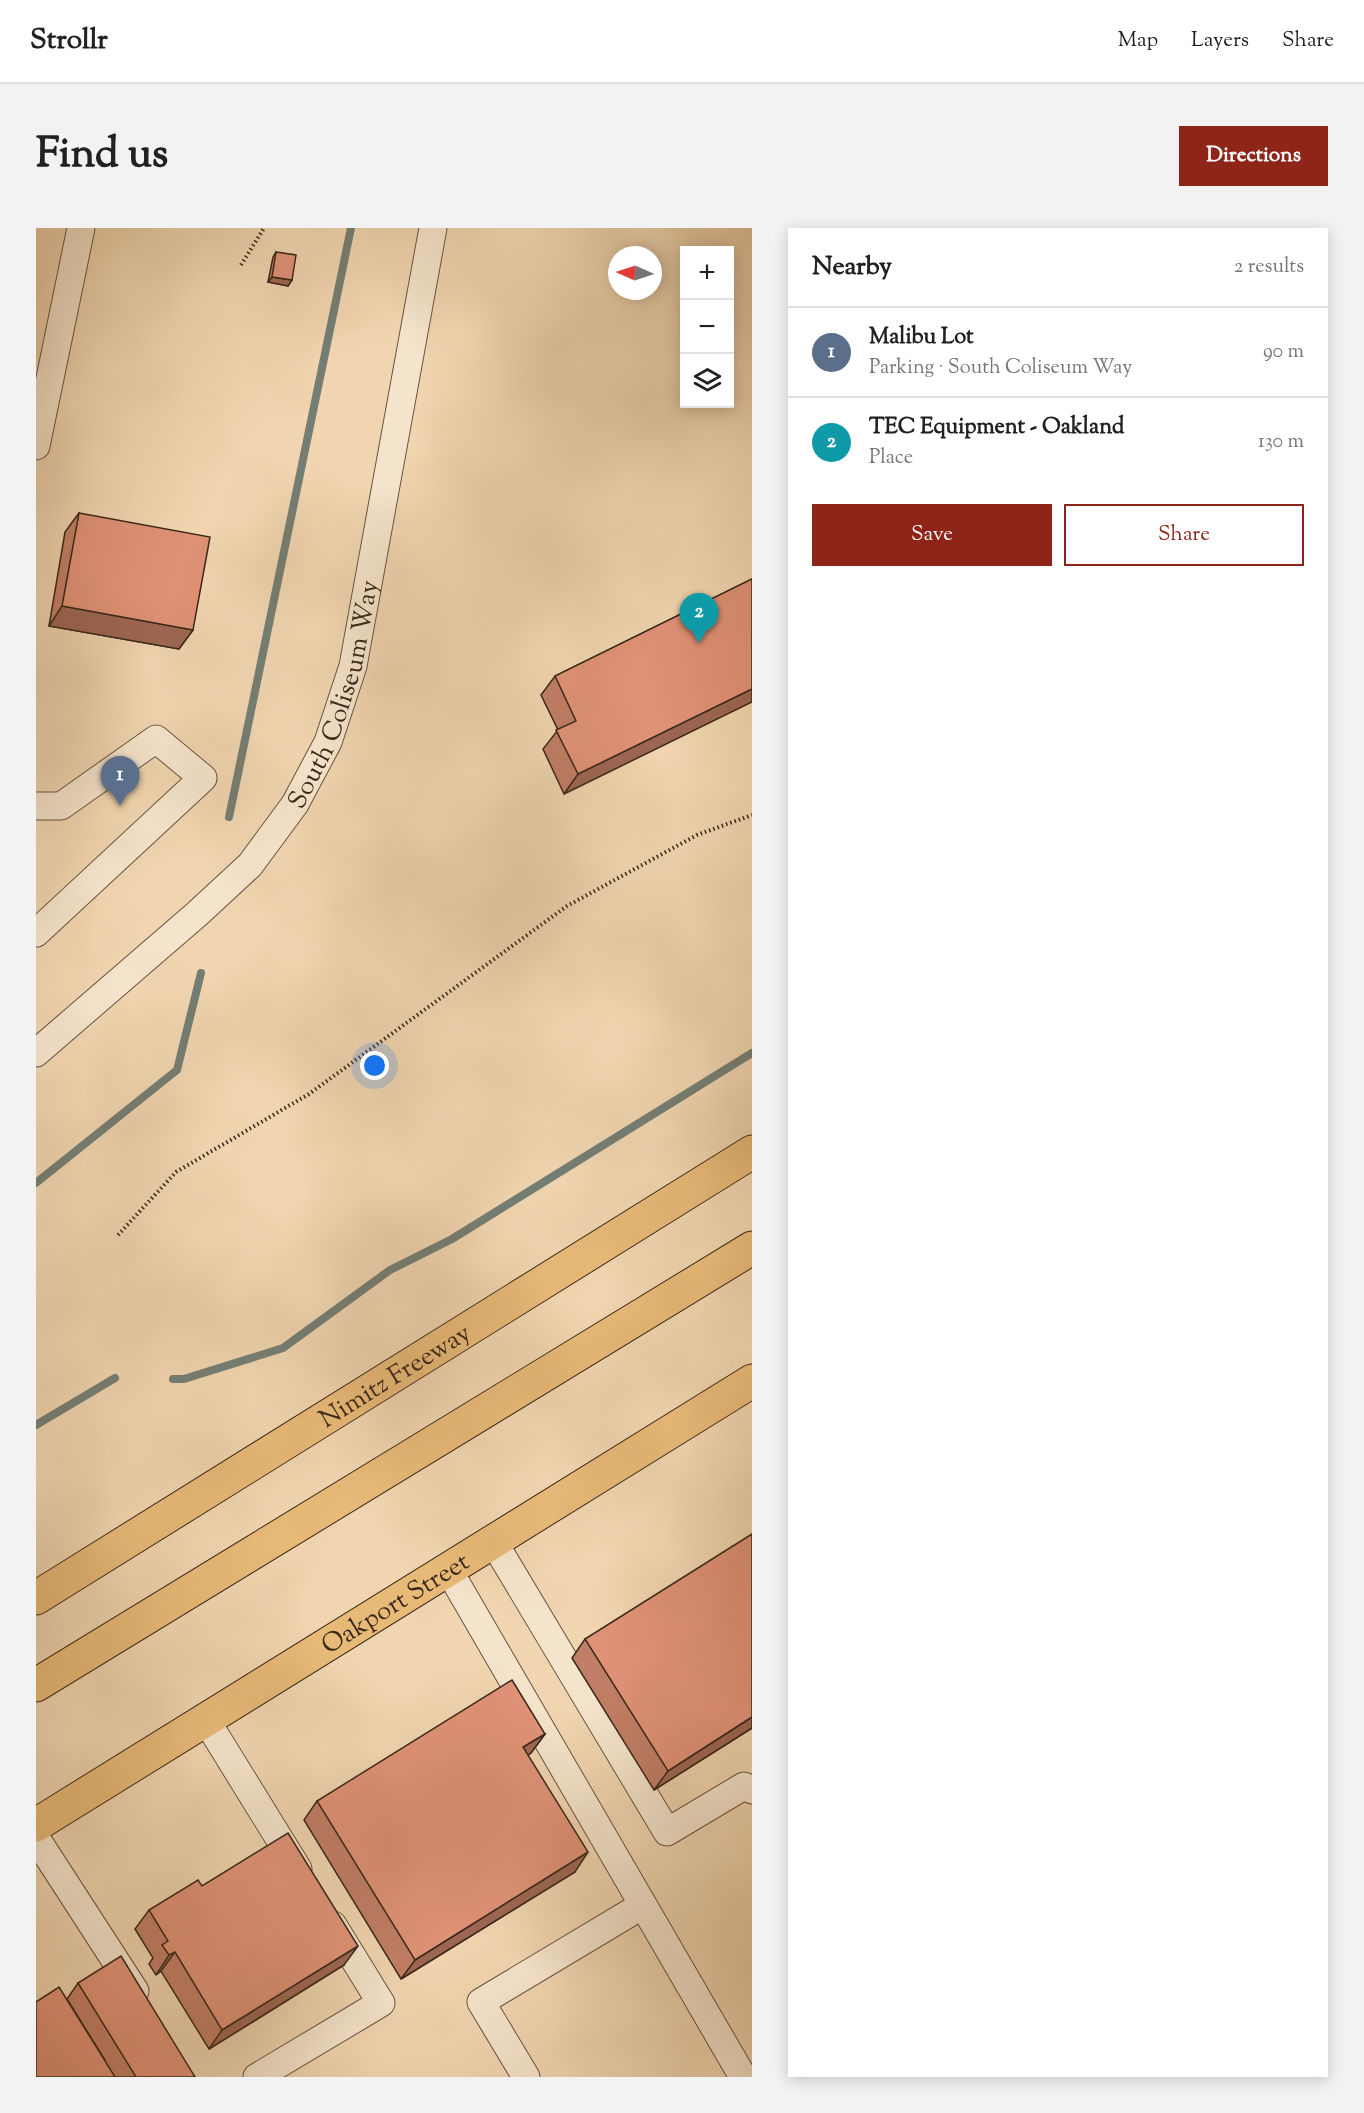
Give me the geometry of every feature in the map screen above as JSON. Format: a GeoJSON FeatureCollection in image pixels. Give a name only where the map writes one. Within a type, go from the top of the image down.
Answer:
{"type":"FeatureCollection","features":[{"type":"Feature","properties":{"kind":"main road","name":"Nimitz Freeway"},"geometry":{"type":"LineString","coordinates":[[36,1598],[752,1152]]}},
{"type":"Feature","properties":{"kind":"main road"},"geometry":{"type":"LineString","coordinates":[[36,1685],[752,1248]]}},
{"type":"Feature","properties":{"kind":"main road","name":"Oakport Street"},"geometry":{"type":"LineString","coordinates":[[36,1825],[752,1381]]}},
{"type":"Feature","properties":{"kind":"street"},"geometry":{"type":"LineString","coordinates":[[36,447],[81,228]]}},
{"type":"Feature","properties":{"kind":"street","name":"South Coliseum Way"},"geometry":{"type":"LineString","coordinates":[[36,1053],[197,914],[250,865],[295,804],[328,742],[353,666],[433,228]]}},
{"type":"Feature","properties":{"kind":"street"},"geometry":{"type":"LineString","coordinates":[[36,806],[61,806],[156,739],[203,778],[36,933]]}},
{"type":"Feature","properties":{"kind":"street"},"geometry":{"type":"LineString","coordinates":[[493,1541],[667,1832],[744,1786],[752,1790]]}},
{"type":"Feature","properties":{"kind":"street"},"geometry":{"type":"LineString","coordinates":[[448,1569],[743,2077]]}},
{"type":"Feature","properties":{"kind":"street"},"geometry":{"type":"LineString","coordinates":[[206,1719],[381,2003],[257,2077]]}},
{"type":"Feature","properties":{"kind":"street"},"geometry":{"type":"LineString","coordinates":[[36,1838],[146,2007]]}},
{"type":"Feature","properties":{"kind":"street"},"geometry":{"type":"LineString","coordinates":[[526,2077],[481,2002],[643,1905]]}},
{"type":"Feature","properties":{"kind":"path"},"geometry":{"type":"LineString","coordinates":[[241,265],[264,228]]}},
{"type":"Feature","properties":{"kind":"path"},"geometry":{"type":"LineString","coordinates":[[118,1235],[176,1172],[309,1094],[567,906],[697,835],[752,814]]}},
{"type":"Feature","properties":{"kind":"building"},"geometry":{"type":"Polygon","coordinates":[[[276,252],[296,255],[292,280],[272,277],[276,252]]]}},
{"type":"Feature","properties":{"kind":"building"},"geometry":{"type":"Polygon","coordinates":[[[79,513],[210,537],[193,630],[62,606],[79,513]]]}},
{"type":"Feature","properties":{"kind":"building"},"geometry":{"type":"Polygon","coordinates":[[[752,579],[752,689],[578,774],[556,730],[576,721],[555,676],[752,579]]]}},
{"type":"Feature","properties":{"kind":"building"},"geometry":{"type":"Polygon","coordinates":[[[752,1534],[752,1717],[668,1771],[585,1639],[752,1534]]]}},
{"type":"Feature","properties":{"kind":"building"},"geometry":{"type":"Polygon","coordinates":[[[512,1680],[545,1734],[523,1747],[588,1852],[415,1960],[317,1801],[512,1680]]]}},
{"type":"Feature","properties":{"kind":"building"},"geometry":{"type":"Polygon","coordinates":[[[288,1833],[358,1946],[222,2030],[175,1952],[169,1955],[162,1945],[168,1941],[149,1910],[198,1880],[202,1886],[288,1833]]]}},
{"type":"Feature","properties":{"kind":"building"},"geometry":{"type":"Polygon","coordinates":[[[121,1956],[195,2077],[136,2077],[78,1983],[121,1956]]]}},
{"type":"Feature","properties":{"kind":"building"},"geometry":{"type":"Polygon","coordinates":[[[59,1987],[115,2077],[36,2077],[36,2002],[59,1987]]]}},
{"type":"Feature","properties":{"kind":"waterway"},"geometry":{"type":"LineString","coordinates":[[229,817],[351,228]]}},
{"type":"Feature","properties":{"kind":"waterway"},"geometry":{"type":"LineString","coordinates":[[36,1183],[177,1070],[201,973]]}},
{"type":"Feature","properties":{"kind":"waterway"},"geometry":{"type":"LineString","coordinates":[[173,1379],[184,1379],[283,1348],[390,1270],[452,1239],[752,1053]]}},
{"type":"Feature","properties":{"kind":"waterway"},"geometry":{"type":"LineString","coordinates":[[36,1425],[115,1378]]}},
{"type":"Feature","properties":{"kind":"place","name":"TEC Equipment - Oakland"},"geometry":{"type":"Point","coordinates":[699,643]}},
{"type":"Feature","properties":{"kind":"place","name":"Malibu Lot"},"geometry":{"type":"Point","coordinates":[120,806]}}]}
